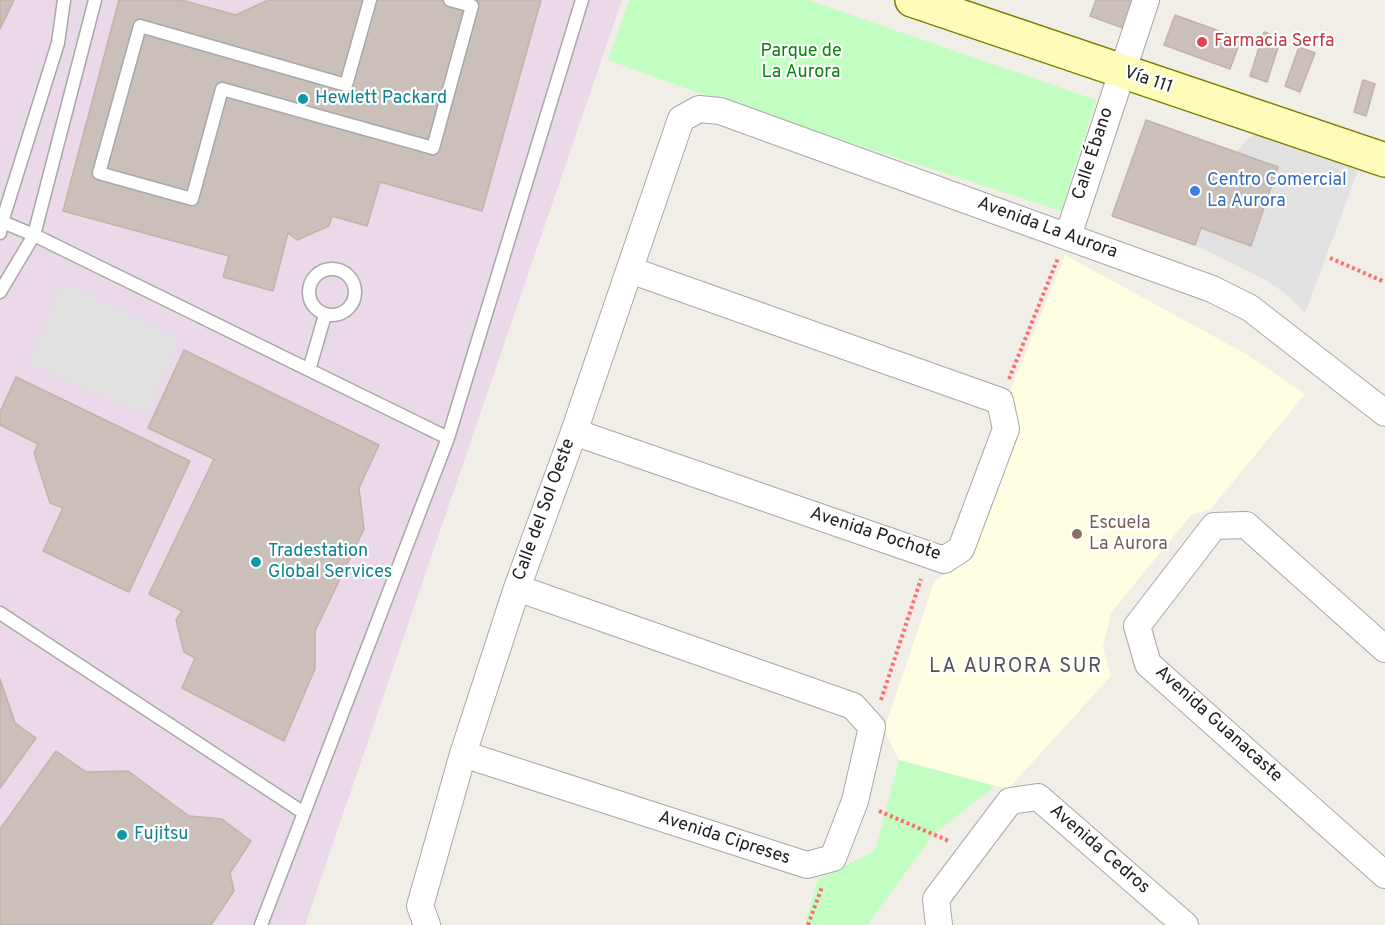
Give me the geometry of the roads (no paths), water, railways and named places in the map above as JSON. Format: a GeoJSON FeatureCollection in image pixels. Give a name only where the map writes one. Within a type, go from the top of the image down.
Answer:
{"type":"FeatureCollection","features":[{"type":"Feature","properties":{"kind":"main road","name":"Vía 111"},"geometry":{"type":"LineString","coordinates":[[912,0],[1385,160]]}},
{"type":"Feature","properties":{"kind":"street","name":"Calle Ébano"},"geometry":{"type":"LineString","coordinates":[[1068,236],[1146,0]]}},
{"type":"Feature","properties":{"kind":"street","name":"Avenida La Aurora"},"geometry":{"type":"LineString","coordinates":[[681,119],[699,109],[720,111],[1212,289],[1250,309],[1385,413]]}},
{"type":"Feature","properties":{"kind":"street","name":"Calle del Sol Oeste"},"geometry":{"type":"LineString","coordinates":[[424,915],[463,754],[517,588],[574,432],[681,119]]}},
{"type":"Feature","properties":{"kind":"street","name":"Avenida Pochote"},"geometry":{"type":"LineString","coordinates":[[574,432],[944,560],[961,549],[1006,429],[1000,400],[630,270]]}},
{"type":"Feature","properties":{"kind":"street","name":"Avenida Guanacaste"},"geometry":{"type":"LineString","coordinates":[[1385,649],[1246,525],[1214,526],[1137,626],[1148,664],[1385,875]]}},
{"type":"Feature","properties":{"kind":"street","name":"Avenida Cipreses"},"geometry":{"type":"LineString","coordinates":[[463,754],[807,865],[833,858],[855,801],[872,727],[853,706],[517,588]]}},
{"type":"Feature","properties":{"kind":"street","name":"Avenida Cedros"},"geometry":{"type":"LineString","coordinates":[[939,925],[936,899],[1010,801],[1038,797],[1185,925]]}},
{"type":"Feature","properties":{"kind":"lane"},"geometry":{"type":"LineString","coordinates":[[64,0],[58,43],[1,226],[34,235],[448,438]]}},
{"type":"Feature","properties":{"kind":"lane"},"geometry":{"type":"LineString","coordinates":[[0,292],[34,235],[95,0]]}},
{"type":"Feature","properties":{"kind":"lane"},"geometry":{"type":"LineString","coordinates":[[370,0],[346,85],[140,26],[99,173],[192,199],[222,89],[433,148],[472,6],[450,0]]}},
{"type":"Feature","properties":{"kind":"lane"},"geometry":{"type":"LineString","coordinates":[[261,925],[448,438],[582,0]]}},
{"type":"Feature","properties":{"kind":"lane"},"geometry":{"type":"LineString","coordinates":[[309,370],[325,315]]}},
{"type":"Feature","properties":{"kind":"lane"},"geometry":{"type":"LineString","coordinates":[[0,613],[303,813]]}},
{"type":"Feature","properties":{"kind":"place","name":"Farmacia Serfa"},"geometry":{"type":"Point","coordinates":[1202,42]}},
{"type":"Feature","properties":{"kind":"place","name":"Hewlett Packard"},"geometry":{"type":"Point","coordinates":[303,99]}},
{"type":"Feature","properties":{"kind":"place","name":"Centro Comercial La Aurora"},"geometry":{"type":"Point","coordinates":[1195,191]}},
{"type":"Feature","properties":{"kind":"place","name":"Escuela La Aurora"},"geometry":{"type":"Point","coordinates":[1077,534]}},
{"type":"Feature","properties":{"kind":"place","name":"Tradestation Global Services"},"geometry":{"type":"Point","coordinates":[256,562]}},
{"type":"Feature","properties":{"kind":"place","name":"Fujitsu"},"geometry":{"type":"Point","coordinates":[122,835]}},
{"type":"Feature","properties":{"kind":"district","name":"LA AURORA SUR"},"geometry":{"type":"Point","coordinates":[1016,668]}},
{"type":"Feature","properties":{"kind":"park label","name":"Parque de La Aurora"},"geometry":{"type":"Point","coordinates":[801,62]}}]}
